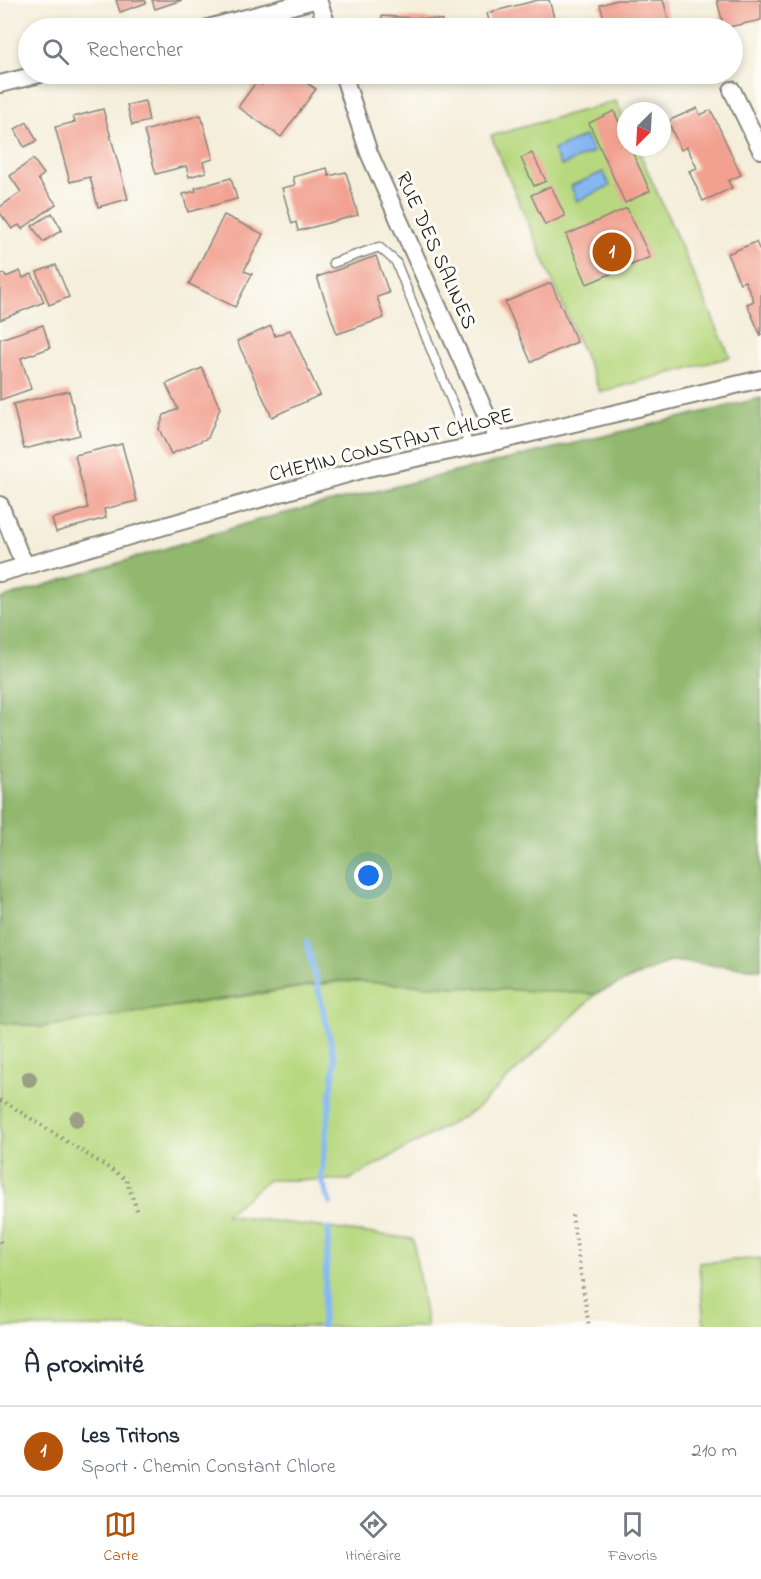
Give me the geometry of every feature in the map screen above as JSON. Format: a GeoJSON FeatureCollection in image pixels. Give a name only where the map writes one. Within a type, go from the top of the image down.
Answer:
{"type":"FeatureCollection","features":[{"type":"Feature","properties":{"kind":"street"},"geometry":{"type":"LineString","coordinates":[[247,18],[316,0],[323,18]]}},
{"type":"Feature","properties":{"kind":"street"},"geometry":{"type":"LineString","coordinates":[[0,84],[18,80]]}},
{"type":"Feature","properties":{"kind":"street","name":"RUE DES SALINES"},"geometry":{"type":"LineString","coordinates":[[346,84],[369,153],[498,441]]}},
{"type":"Feature","properties":{"kind":"street"},"geometry":{"type":"LineString","coordinates":[[732,90],[761,150]]}},
{"type":"Feature","properties":{"kind":"street","name":"CHEMIN CONSTANT CHLORE"},"geometry":{"type":"LineString","coordinates":[[0,573],[368,468],[498,441],[761,379]]}},
{"type":"Feature","properties":{"kind":"street"},"geometry":{"type":"LineString","coordinates":[[0,505],[26,565]]}},
{"type":"Feature","properties":{"kind":"lane"},"geometry":{"type":"LineString","coordinates":[[333,262],[379,247],[396,262],[469,447]]}},
{"type":"Feature","properties":{"kind":"path"},"geometry":{"type":"LineString","coordinates":[[0,1101],[126,1179],[137,1210]]}},
{"type":"Feature","properties":{"kind":"path"},"geometry":{"type":"LineString","coordinates":[[572,1215],[589,1327]]}},
{"type":"Feature","properties":{"kind":"green space"},"geometry":{"type":"Polygon","coordinates":[[[616,101],[617,156],[641,156],[730,357],[600,392],[491,136],[616,101]]]}},
{"type":"Feature","properties":{"kind":"green space"},"geometry":{"type":"Polygon","coordinates":[[[761,398],[761,969],[671,961],[596,994],[337,981],[41,1027],[0,1022],[0,599],[261,519],[761,398]]]}},
{"type":"Feature","properties":{"kind":"green space"},"geometry":{"type":"Polygon","coordinates":[[[343,981],[596,994],[475,1110],[349,1180],[268,1180],[225,1215],[413,1239],[427,1327],[0,1327],[0,1022],[41,1027],[343,981]]]}},
{"type":"Feature","properties":{"kind":"green space"},"geometry":{"type":"Polygon","coordinates":[[[761,1258],[761,1327],[704,1327],[699,1263],[761,1258]]]}},
{"type":"Feature","properties":{"kind":"water"},"geometry":{"type":"Polygon","coordinates":[[[585,136],[593,152],[561,166],[553,150],[585,136]]]}},
{"type":"Feature","properties":{"kind":"water"},"geometry":{"type":"Polygon","coordinates":[[[603,172],[610,186],[577,201],[571,186],[603,172]]]}},
{"type":"Feature","properties":{"kind":"building"},"geometry":{"type":"Polygon","coordinates":[[[116,0],[145,0],[146,3],[120,12],[116,0]]]}},
{"type":"Feature","properties":{"kind":"building"},"geometry":{"type":"Polygon","coordinates":[[[152,0],[182,0],[155,9],[152,0]]]}},
{"type":"Feature","properties":{"kind":"building"},"geometry":{"type":"Polygon","coordinates":[[[538,0],[549,0],[554,18],[488,18],[487,13],[538,0]]]}},
{"type":"Feature","properties":{"kind":"building"},"geometry":{"type":"Polygon","coordinates":[[[617,0],[663,0],[668,18],[604,18],[600,5],[617,0]]]}},
{"type":"Feature","properties":{"kind":"building"},"geometry":{"type":"Polygon","coordinates":[[[717,0],[761,0],[761,20],[743,24],[743,18],[722,18],[717,0]]]}},
{"type":"Feature","properties":{"kind":"building"},"geometry":{"type":"Polygon","coordinates":[[[382,16],[412,18],[382,18],[382,16]]]}},
{"type":"Feature","properties":{"kind":"building"},"geometry":{"type":"Polygon","coordinates":[[[255,84],[308,84],[316,89],[281,137],[238,107],[255,84]]]}},
{"type":"Feature","properties":{"kind":"building"},"geometry":{"type":"Polygon","coordinates":[[[145,101],[149,121],[132,125],[127,105],[145,101]]]}},
{"type":"Feature","properties":{"kind":"building"},"geometry":{"type":"Polygon","coordinates":[[[697,108],[700,115],[711,110],[741,175],[728,181],[732,188],[703,201],[689,171],[697,168],[687,147],[681,150],[671,128],[671,120],[697,108]]]}},
{"type":"Feature","properties":{"kind":"building"},"geometry":{"type":"Polygon","coordinates":[[[103,109],[128,199],[98,207],[90,177],[70,182],[55,127],[75,122],[73,117],[103,109]]]}},
{"type":"Feature","properties":{"kind":"building"},"geometry":{"type":"Polygon","coordinates":[[[614,111],[617,118],[617,156],[634,156],[650,191],[625,203],[589,123],[614,111]]]}},
{"type":"Feature","properties":{"kind":"building"},"geometry":{"type":"Polygon","coordinates":[[[201,115],[213,159],[203,162],[206,172],[189,177],[186,166],[156,174],[144,131],[201,115]]]}},
{"type":"Feature","properties":{"kind":"building"},"geometry":{"type":"Polygon","coordinates":[[[27,122],[37,141],[24,147],[15,129],[27,122]]]}},
{"type":"Feature","properties":{"kind":"building"},"geometry":{"type":"Polygon","coordinates":[[[532,153],[546,181],[534,186],[521,158],[532,153]]]}},
{"type":"Feature","properties":{"kind":"building"},"geometry":{"type":"Polygon","coordinates":[[[33,159],[44,174],[38,179],[56,204],[22,229],[19,225],[12,229],[0,213],[0,207],[21,192],[10,176],[33,159]]]}},
{"type":"Feature","properties":{"kind":"building"},"geometry":{"type":"Polygon","coordinates":[[[327,168],[329,176],[346,172],[358,215],[298,231],[296,222],[292,224],[282,188],[295,185],[293,177],[327,168]]]}},
{"type":"Feature","properties":{"kind":"building"},"geometry":{"type":"Polygon","coordinates":[[[231,178],[237,199],[188,212],[183,194],[196,191],[195,188],[231,178]]]}},
{"type":"Feature","properties":{"kind":"building"},"geometry":{"type":"Polygon","coordinates":[[[551,186],[565,216],[545,225],[531,195],[551,186]]]}},
{"type":"Feature","properties":{"kind":"building"},"geometry":{"type":"Polygon","coordinates":[[[627,208],[650,257],[587,284],[566,235],[627,208]]]}},
{"type":"Feature","properties":{"kind":"building"},"geometry":{"type":"Polygon","coordinates":[[[52,213],[62,230],[43,242],[32,226],[52,213]]]}},
{"type":"Feature","properties":{"kind":"building"},"geometry":{"type":"Polygon","coordinates":[[[224,215],[263,234],[244,271],[252,274],[235,307],[189,284],[224,215]]]}},
{"type":"Feature","properties":{"kind":"building"},"geometry":{"type":"Polygon","coordinates":[[[756,242],[759,249],[761,248],[761,336],[747,304],[754,301],[745,281],[740,283],[727,254],[756,242]]]}},
{"type":"Feature","properties":{"kind":"building"},"geometry":{"type":"Polygon","coordinates":[[[376,256],[389,293],[377,297],[384,318],[337,334],[317,277],[376,256]]]}},
{"type":"Feature","properties":{"kind":"building"},"geometry":{"type":"Polygon","coordinates":[[[56,265],[69,297],[49,305],[37,272],[56,265]]]}},
{"type":"Feature","properties":{"kind":"building"},"geometry":{"type":"Polygon","coordinates":[[[20,271],[23,278],[32,274],[44,302],[0,320],[0,275],[4,274],[6,277],[20,271]]]}},
{"type":"Feature","properties":{"kind":"building"},"geometry":{"type":"Polygon","coordinates":[[[551,283],[577,342],[531,362],[505,302],[551,283]]]}},
{"type":"Feature","properties":{"kind":"building"},"geometry":{"type":"Polygon","coordinates":[[[43,325],[50,348],[21,358],[31,389],[0,400],[0,339],[43,325]]]}},
{"type":"Feature","properties":{"kind":"building"},"geometry":{"type":"Polygon","coordinates":[[[271,326],[275,336],[290,330],[320,395],[272,417],[237,341],[271,326]]]}},
{"type":"Feature","properties":{"kind":"building"},"geometry":{"type":"Polygon","coordinates":[[[202,368],[220,408],[208,438],[171,454],[159,429],[164,415],[178,409],[166,384],[202,368]]]}},
{"type":"Feature","properties":{"kind":"building"},"geometry":{"type":"Polygon","coordinates":[[[69,391],[80,435],[24,449],[13,404],[69,391]]]}},
{"type":"Feature","properties":{"kind":"building"},"geometry":{"type":"Polygon","coordinates":[[[122,444],[137,501],[104,509],[106,518],[56,532],[52,519],[88,508],[75,455],[122,444]]]}},
{"type":"Feature","properties":{"kind":"waterway"},"geometry":{"type":"LineString","coordinates":[[307,943],[335,1060],[321,1179],[330,1203]]}},
{"type":"Feature","properties":{"kind":"waterway"},"geometry":{"type":"LineString","coordinates":[[322,1327],[329,1229]]}},
{"type":"Feature","properties":{"kind":"place","name":"Les Tritons"},"geometry":{"type":"Point","coordinates":[612,252]}}]}
